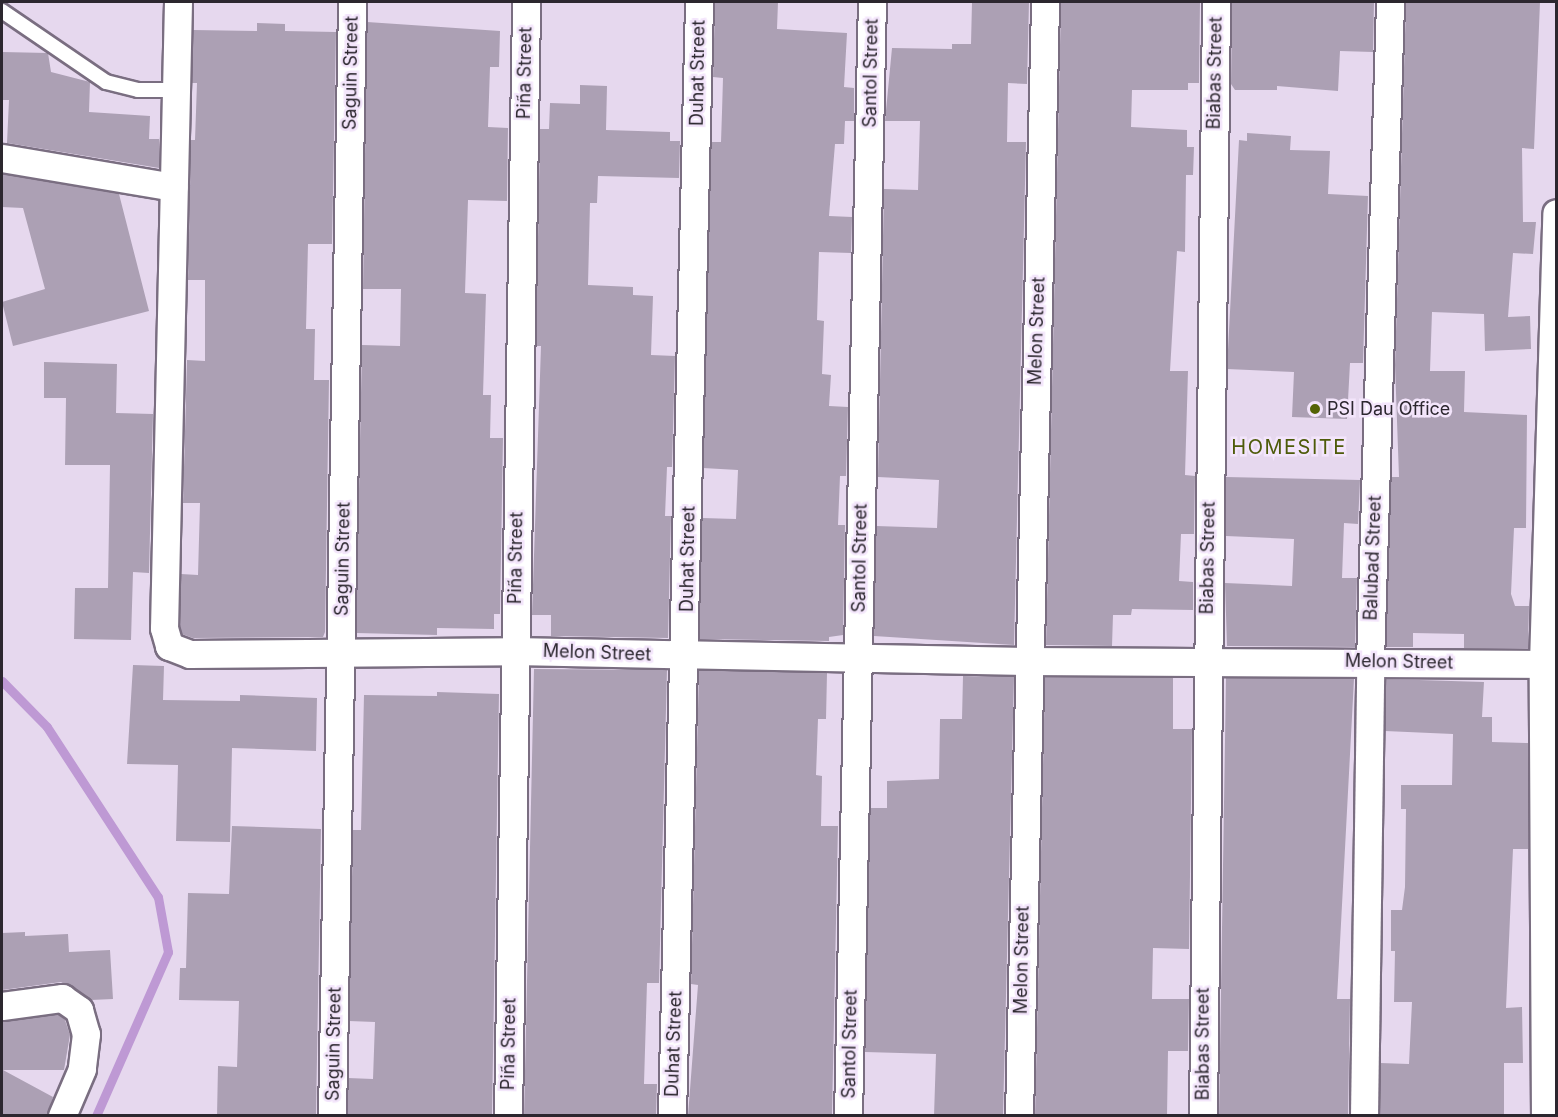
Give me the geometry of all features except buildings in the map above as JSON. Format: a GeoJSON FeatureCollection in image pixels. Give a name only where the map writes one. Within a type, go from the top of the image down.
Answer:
{"type":"FeatureCollection","features":[{"type":"Feature","properties":{"kind":"street"},"geometry":{"type":"LineString","coordinates":[[2,158],[174,186],[178,2]]}},
{"type":"Feature","properties":{"kind":"street","name":"Saguin Street"},"geometry":{"type":"LineString","coordinates":[[332,1116],[352,2]]}},
{"type":"Feature","properties":{"kind":"street","name":"Piña Street"},"geometry":{"type":"LineString","coordinates":[[508,1116],[526,2]]}},
{"type":"Feature","properties":{"kind":"street","name":"Duhat Street"},"geometry":{"type":"LineString","coordinates":[[672,1116],[687,657],[699,2]]}},
{"type":"Feature","properties":{"kind":"street","name":"Santol Street"},"geometry":{"type":"LineString","coordinates":[[848,1116],[872,2]]}},
{"type":"Feature","properties":{"kind":"street","name":"Melon Street"},"geometry":{"type":"LineString","coordinates":[[1019,1116],[1026,661],[1045,2]]}},
{"type":"Feature","properties":{"kind":"street","name":"Biabas Street"},"geometry":{"type":"LineString","coordinates":[[1203,1116],[1206,660],[1216,2]]}},
{"type":"Feature","properties":{"kind":"street","name":"Balubad Street"},"geometry":{"type":"LineString","coordinates":[[1364,1116],[1370,661],[1390,2]]}},
{"type":"Feature","properties":{"kind":"street","name":"Melon Street"},"geometry":{"type":"LineString","coordinates":[[174,186],[165,628],[169,646],[190,654],[514,651],[687,657],[1550,664]]}},
{"type":"Feature","properties":{"kind":"street"},"geometry":{"type":"LineString","coordinates":[[1545,1116],[1557,213]]}},
{"type":"Feature","properties":{"kind":"street"},"geometry":{"type":"LineString","coordinates":[[2,1006],[62,998],[80,1010],[86,1034],[82,1069],[62,1116]]}},
{"type":"Feature","properties":{"kind":"lane"},"geometry":{"type":"LineString","coordinates":[[2,11],[106,82],[138,90],[176,90]]}},
{"type":"Feature","properties":{"kind":"waterway"},"geometry":{"type":"LineString","coordinates":[[2,681],[47,727],[158,897],[168,952],[96,1116]]}},
{"type":"Feature","properties":{"kind":"place","name":"PSI Dau Office"},"geometry":{"type":"Point","coordinates":[1315,409]}},
{"type":"Feature","properties":{"kind":"district","name":"HOMESITE"},"geometry":{"type":"Point","coordinates":[1289,447]}}]}
